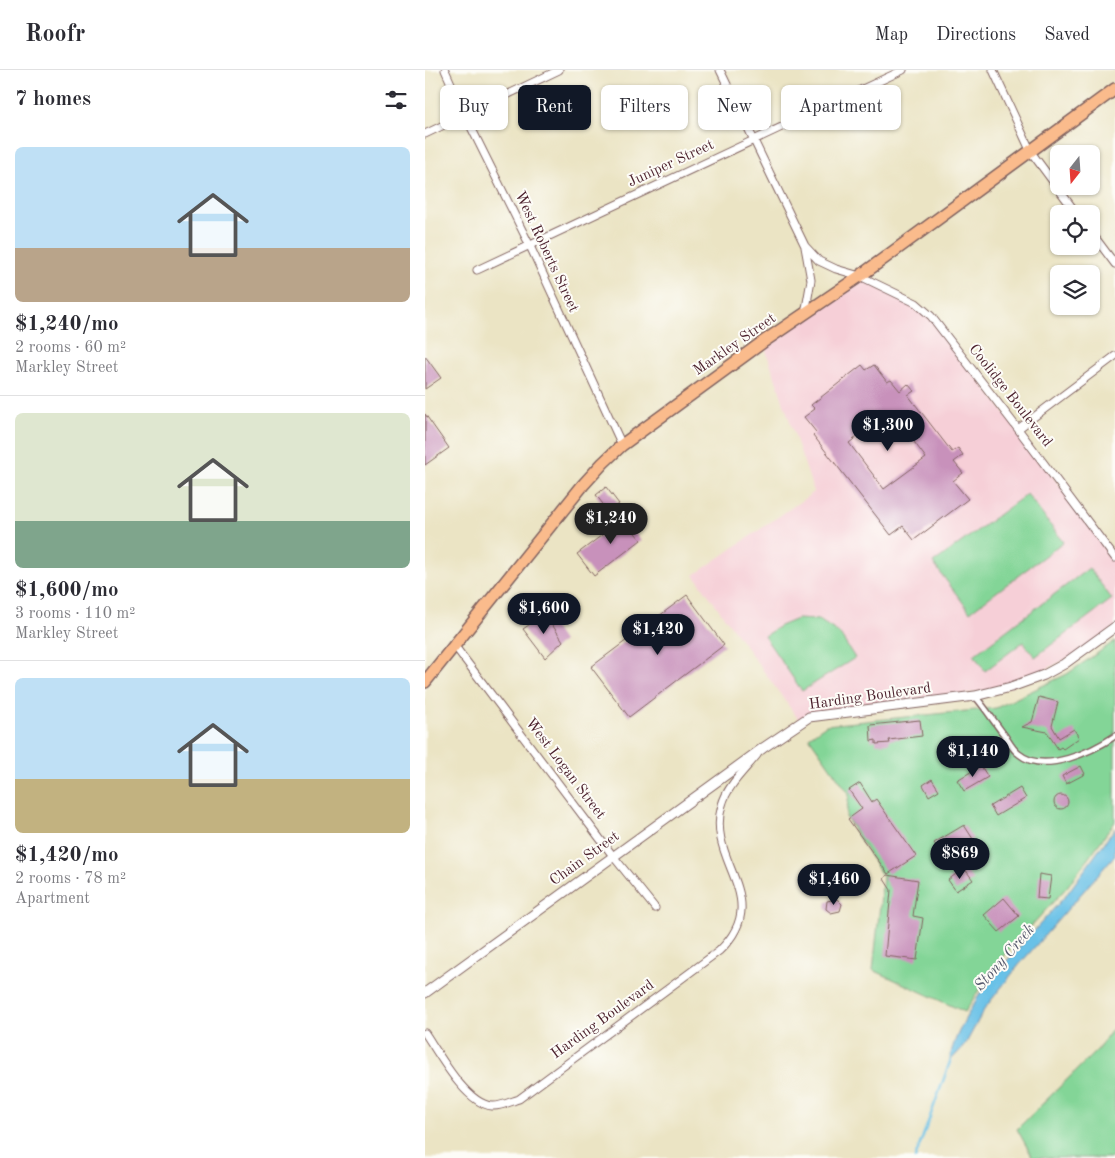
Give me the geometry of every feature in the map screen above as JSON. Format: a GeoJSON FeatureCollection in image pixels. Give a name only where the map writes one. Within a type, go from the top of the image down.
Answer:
{"type":"FeatureCollection","features":[{"type":"Feature","properties":{"kind":"highway","name":"Markley Street"},"geometry":{"type":"LineString","coordinates":[[425,682],[583,485],[622,446],[763,342],[860,276],[1115,89]]}},
{"type":"Feature","properties":{"kind":"street","name":"West Roberts Street"},"geometry":{"type":"LineString","coordinates":[[445,70],[452,85]]}},
{"type":"Feature","properties":{"kind":"street"},"geometry":{"type":"LineString","coordinates":[[508,94],[559,70]]}},
{"type":"Feature","properties":{"kind":"street"},"geometry":{"type":"LineString","coordinates":[[720,70],[805,246],[811,280],[805,314]]}},
{"type":"Feature","properties":{"kind":"street","name":"Juniper Street"},"geometry":{"type":"LineString","coordinates":[[477,270],[903,70]]}},
{"type":"Feature","properties":{"kind":"street"},"geometry":{"type":"LineString","coordinates":[[993,70],[1031,152],[1070,205]]}},
{"type":"Feature","properties":{"kind":"street"},"geometry":{"type":"LineString","coordinates":[[425,134],[440,127]]}},
{"type":"Feature","properties":{"kind":"street","name":"West Roberts Street"},"geometry":{"type":"LineString","coordinates":[[472,130],[529,246],[622,446]]}},
{"type":"Feature","properties":{"kind":"street"},"geometry":{"type":"LineString","coordinates":[[1100,244],[1115,264]]}},
{"type":"Feature","properties":{"kind":"street","name":"Coolidge Boulevard"},"geometry":{"type":"LineString","coordinates":[[805,246],[819,261],[836,269],[860,276],[916,303],[931,316],[1115,558]]}},
{"type":"Feature","properties":{"kind":"street"},"geometry":{"type":"LineString","coordinates":[[1018,429],[1115,356]]}},
{"type":"Feature","properties":{"kind":"street","name":"Harding Boulevard"},"geometry":{"type":"LineString","coordinates":[[425,1033],[452,1075],[472,1098],[493,1106],[519,1099],[729,942],[736,931],[739,920],[741,896],[722,847],[719,818],[722,804],[736,781],[763,748],[809,717],[975,696],[1011,687],[1044,675],[1086,649],[1115,627]]}},
{"type":"Feature","properties":{"kind":"street","name":"West Logan Street"},"geometry":{"type":"LineString","coordinates":[[454,645],[613,856],[655,908]]}},
{"type":"Feature","properties":{"kind":"street"},"geometry":{"type":"LineString","coordinates":[[975,696],[1018,754],[1028,759],[1041,762],[1059,761],[1100,746],[1115,736]]}},
{"type":"Feature","properties":{"kind":"street","name":"Chain Street"},"geometry":{"type":"LineString","coordinates":[[425,993],[763,748]]}},
{"type":"Feature","properties":{"kind":"shaded area"},"geometry":{"type":"Polygon","coordinates":[[[860,276],[892,291],[931,316],[1115,558],[1115,627],[1086,649],[1011,687],[809,717],[801,723],[694,575],[814,492],[763,342],[860,276]]]}},
{"type":"Feature","properties":{"kind":"green space"},"geometry":{"type":"Polygon","coordinates":[[[1027,494],[1063,542],[970,612],[933,563],[1027,494]]]}},
{"type":"Feature","properties":{"kind":"green space"},"geometry":{"type":"Polygon","coordinates":[[[1089,568],[1112,599],[1035,657],[1023,642],[985,671],[974,655],[1089,568]]]}},
{"type":"Feature","properties":{"kind":"green space"},"geometry":{"type":"Polygon","coordinates":[[[797,619],[819,620],[839,633],[855,658],[802,691],[764,636],[780,626],[797,619]]]}},
{"type":"Feature","properties":{"kind":"green space"},"geometry":{"type":"Polygon","coordinates":[[[1115,641],[1115,822],[1067,887],[994,966],[965,1012],[873,970],[883,877],[846,817],[849,794],[809,737],[826,725],[996,708],[1067,674],[1115,641]]]}},
{"type":"Feature","properties":{"kind":"green space"},"geometry":{"type":"Polygon","coordinates":[[[1115,1026],[1115,1158],[1033,1158],[1017,1129],[1098,1049],[1115,1026]]]}},
{"type":"Feature","properties":{"kind":"water"},"geometry":{"type":"Polygon","coordinates":[[[1115,828],[1115,855],[1019,965],[985,1008],[965,1045],[950,1061],[954,1043],[959,1032],[988,982],[1067,894],[1115,828]]]}},
{"type":"Feature","properties":{"kind":"building"},"geometry":{"type":"Polygon","coordinates":[[[425,356],[441,378],[425,389],[425,356]]]}},
{"type":"Feature","properties":{"kind":"building"},"geometry":{"type":"Polygon","coordinates":[[[862,365],[866,370],[874,365],[887,382],[891,380],[900,391],[908,384],[914,391],[908,395],[952,452],[958,448],[963,455],[954,462],[963,473],[953,481],[968,499],[914,540],[903,526],[891,535],[813,435],[816,432],[804,417],[815,409],[811,405],[862,365]],[[891,411],[849,443],[884,489],[926,458],[891,411]]]}},
{"type":"Feature","properties":{"kind":"building"},"geometry":{"type":"Polygon","coordinates":[[[425,414],[449,448],[425,465],[425,414]]]}},
{"type":"Feature","properties":{"kind":"building"},"geometry":{"type":"Polygon","coordinates":[[[606,487],[619,504],[609,512],[596,495],[606,487]]]}},
{"type":"Feature","properties":{"kind":"building"},"geometry":{"type":"Polygon","coordinates":[[[630,514],[641,528],[635,533],[641,540],[594,576],[577,554],[630,514]]]}},
{"type":"Feature","properties":{"kind":"building"},"geometry":{"type":"Polygon","coordinates":[[[687,595],[724,645],[629,717],[591,667],[687,595]]]}},
{"type":"Feature","properties":{"kind":"building"},"geometry":{"type":"Polygon","coordinates":[[[545,614],[563,641],[545,658],[523,629],[545,614]]]}},
{"type":"Feature","properties":{"kind":"building"},"geometry":{"type":"Polygon","coordinates":[[[1039,697],[1058,702],[1052,726],[1059,738],[1074,729],[1079,738],[1063,749],[1061,747],[1058,749],[1047,732],[1022,727],[1032,722],[1039,697]]]}},
{"type":"Feature","properties":{"kind":"building"},"geometry":{"type":"Polygon","coordinates":[[[920,720],[922,736],[889,740],[890,743],[876,744],[876,740],[871,741],[870,725],[920,720]]]}},
{"type":"Feature","properties":{"kind":"building"},"geometry":{"type":"Polygon","coordinates":[[[981,766],[988,777],[964,791],[957,780],[981,766]]]}},
{"type":"Feature","properties":{"kind":"building"},"geometry":{"type":"Polygon","coordinates":[[[1081,766],[1085,774],[1066,784],[1062,776],[1081,766]]]}},
{"type":"Feature","properties":{"kind":"building"},"geometry":{"type":"Polygon","coordinates":[[[932,779],[939,790],[929,796],[923,785],[932,779]]]}},
{"type":"Feature","properties":{"kind":"building"},"geometry":{"type":"Polygon","coordinates":[[[860,783],[872,802],[876,799],[916,856],[888,874],[848,819],[862,809],[849,790],[860,783]]]}},
{"type":"Feature","properties":{"kind":"building"},"geometry":{"type":"Polygon","coordinates":[[[1020,788],[1026,798],[996,816],[990,806],[1020,788]]]}},
{"type":"Feature","properties":{"kind":"building"},"geometry":{"type":"Polygon","coordinates":[[[1061,795],[1066,797],[1068,802],[1066,807],[1061,809],[1056,807],[1054,802],[1056,797],[1061,795]]]}},
{"type":"Feature","properties":{"kind":"building"},"geometry":{"type":"Polygon","coordinates":[[[964,825],[973,839],[944,857],[934,843],[964,825]]]}},
{"type":"Feature","properties":{"kind":"building"},"geometry":{"type":"Polygon","coordinates":[[[964,868],[973,880],[956,891],[948,880],[964,868]]]}},
{"type":"Feature","properties":{"kind":"building"},"geometry":{"type":"Polygon","coordinates":[[[1039,874],[1051,876],[1048,899],[1037,898],[1039,874]]]}},
{"type":"Feature","properties":{"kind":"building"},"geometry":{"type":"Polygon","coordinates":[[[887,875],[918,880],[913,916],[923,918],[917,960],[885,956],[891,890],[884,879],[887,875]]]}},
{"type":"Feature","properties":{"kind":"building"},"geometry":{"type":"Polygon","coordinates":[[[1004,898],[1019,916],[999,932],[984,915],[1004,898]]]}},
{"type":"Feature","properties":{"kind":"building"},"geometry":{"type":"Polygon","coordinates":[[[837,899],[842,904],[840,911],[831,913],[826,909],[827,901],[837,899]]]}},
{"type":"Feature","properties":{"kind":"waterway","name":"Stony Creek"},"geometry":{"type":"LineString","coordinates":[[915,1158],[951,1059]]}}]}
